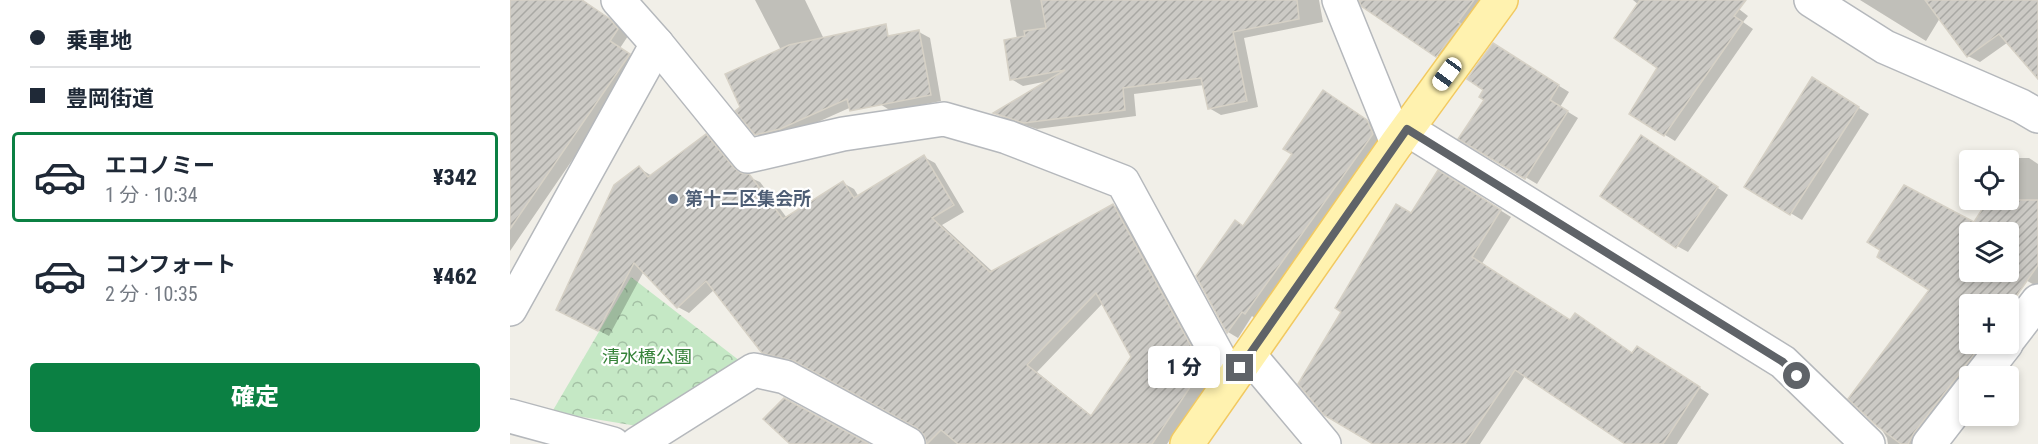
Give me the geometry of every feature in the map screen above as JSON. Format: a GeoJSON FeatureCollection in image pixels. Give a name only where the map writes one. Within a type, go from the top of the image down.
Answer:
{"type":"FeatureCollection","features":[{"type":"Feature","properties":{"kind":"main road"},"geometry":{"type":"LineString","coordinates":[[1187,444],[1402,136],[1501,0]]}},
{"type":"Feature","properties":{"kind":"street"},"geometry":{"type":"LineString","coordinates":[[618,0],[748,156],[843,134],[944,119],[1007,137],[1123,182],[1240,368],[1324,444]]}},
{"type":"Feature","properties":{"kind":"street"},"geometry":{"type":"LineString","coordinates":[[1339,0],[1402,136],[1783,362],[1868,444]]}},
{"type":"Feature","properties":{"kind":"street"},"geometry":{"type":"LineString","coordinates":[[1811,0],[1885,47],[2021,106],[2038,116]]}},
{"type":"Feature","properties":{"kind":"street"},"geometry":{"type":"LineString","coordinates":[[510,309],[657,44]]}},
{"type":"Feature","properties":{"kind":"street"},"geometry":{"type":"LineString","coordinates":[[2019,326],[2038,301]]}},
{"type":"Feature","properties":{"kind":"street"},"geometry":{"type":"LineString","coordinates":[[1989,366],[1998,354]]}},
{"type":"Feature","properties":{"kind":"street"},"geometry":{"type":"LineString","coordinates":[[637,444],[754,370],[785,377],[908,444]]}},
{"type":"Feature","properties":{"kind":"street"},"geometry":{"type":"LineString","coordinates":[[1929,444],[1959,405]]}},
{"type":"Feature","properties":{"kind":"street"},"geometry":{"type":"LineString","coordinates":[[510,416],[613,444]]}},
{"type":"Feature","properties":{"kind":"green space","name":"清水橋公園"},"geometry":{"type":"Polygon","coordinates":[[[631,277],[740,361],[637,426],[552,412],[631,277]]]}},
{"type":"Feature","properties":{"kind":"building"},"geometry":{"type":"Polygon","coordinates":[[[510,0],[582,0],[610,19],[618,29],[610,41],[630,54],[510,229],[510,0]]]}},
{"type":"Feature","properties":{"kind":"building"},"geometry":{"type":"Polygon","coordinates":[[[1041,0],[1297,0],[1299,19],[1233,32],[1247,101],[1208,109],[1201,78],[1123,88],[1125,110],[1024,123],[993,113],[1065,70],[1010,80],[1004,40],[1025,36],[1024,31],[1046,28],[1041,0]]]}},
{"type":"Feature","properties":{"kind":"building"},"geometry":{"type":"Polygon","coordinates":[[[1359,0],[1474,0],[1458,22],[1461,24],[1436,57],[1361,6],[1359,0]]]}},
{"type":"Feature","properties":{"kind":"building"},"geometry":{"type":"Polygon","coordinates":[[[1640,0],[1746,0],[1734,16],[1743,22],[1664,136],[1629,114],[1657,68],[1614,38],[1640,0]]]}},
{"type":"Feature","properties":{"kind":"building"},"geometry":{"type":"Polygon","coordinates":[[[1925,0],[2038,0],[2038,79],[1999,34],[1967,57],[1925,0]]]}},
{"type":"Feature","properties":{"kind":"building"},"geometry":{"type":"Polygon","coordinates":[[[886,24],[888,36],[919,30],[931,95],[850,111],[847,99],[780,129],[755,135],[735,111],[740,107],[725,74],[789,45],[886,24]]]}},
{"type":"Feature","properties":{"kind":"building"},"geometry":{"type":"Polygon","coordinates":[[[1493,43],[1559,85],[1550,100],[1568,111],[1525,179],[1458,139],[1484,100],[1479,97],[1483,90],[1467,79],[1493,43]]]}},
{"type":"Feature","properties":{"kind":"building"},"geometry":{"type":"Polygon","coordinates":[[[1812,77],[1859,107],[1790,215],[1744,187],[1812,77]]]}},
{"type":"Feature","properties":{"kind":"building"},"geometry":{"type":"Polygon","coordinates":[[[1323,90],[1367,120],[1373,134],[1245,314],[1242,312],[1227,333],[1196,276],[1235,220],[1243,226],[1292,154],[1283,149],[1323,90]]]}},
{"type":"Feature","properties":{"kind":"building"},"geometry":{"type":"Polygon","coordinates":[[[706,134],[734,168],[741,173],[749,174],[783,219],[843,181],[854,198],[924,155],[954,205],[932,218],[990,272],[1113,204],[1203,368],[1152,444],[958,444],[941,430],[927,444],[924,435],[917,428],[794,361],[762,353],[706,281],[677,308],[634,263],[598,331],[556,310],[614,185],[639,166],[648,177],[706,134]],[[1096,293],[1027,365],[1091,416],[1131,357],[1096,293]]]}},
{"type":"Feature","properties":{"kind":"building"},"geometry":{"type":"Polygon","coordinates":[[[1641,135],[1718,187],[1676,248],[1600,196],[1641,135]]]}},
{"type":"Feature","properties":{"kind":"building"},"geometry":{"type":"Polygon","coordinates":[[[1438,170],[1501,210],[1472,257],[1570,320],[1575,313],[1632,353],[1637,346],[1700,387],[1663,444],[1625,444],[1515,370],[1465,444],[1373,444],[1324,415],[1298,384],[1341,312],[1335,308],[1396,204],[1411,213],[1438,170]]]}},
{"type":"Feature","properties":{"kind":"building"},"geometry":{"type":"Polygon","coordinates":[[[1904,185],[1974,222],[1982,210],[2019,210],[2019,200],[2038,200],[2038,265],[2018,294],[1959,294],[1959,354],[1974,354],[1965,366],[1959,366],[1959,374],[1908,444],[1901,444],[1877,426],[1848,399],[1929,290],[1877,257],[1880,250],[1867,242],[1904,185]]]}},
{"type":"Feature","properties":{"kind":"building"},"geometry":{"type":"Polygon","coordinates":[[[784,398],[869,444],[790,444],[763,419],[784,398]]]}},
{"type":"Feature","properties":{"kind":"place","name":"第十二区集会所"},"geometry":{"type":"Point","coordinates":[673,199]}},
{"type":"Feature","properties":{"kind":"route"},"geometry":{"type":"LineString","coordinates":[[1240,368],[1407,129],[1783,362],[1797,376]]}}]}
